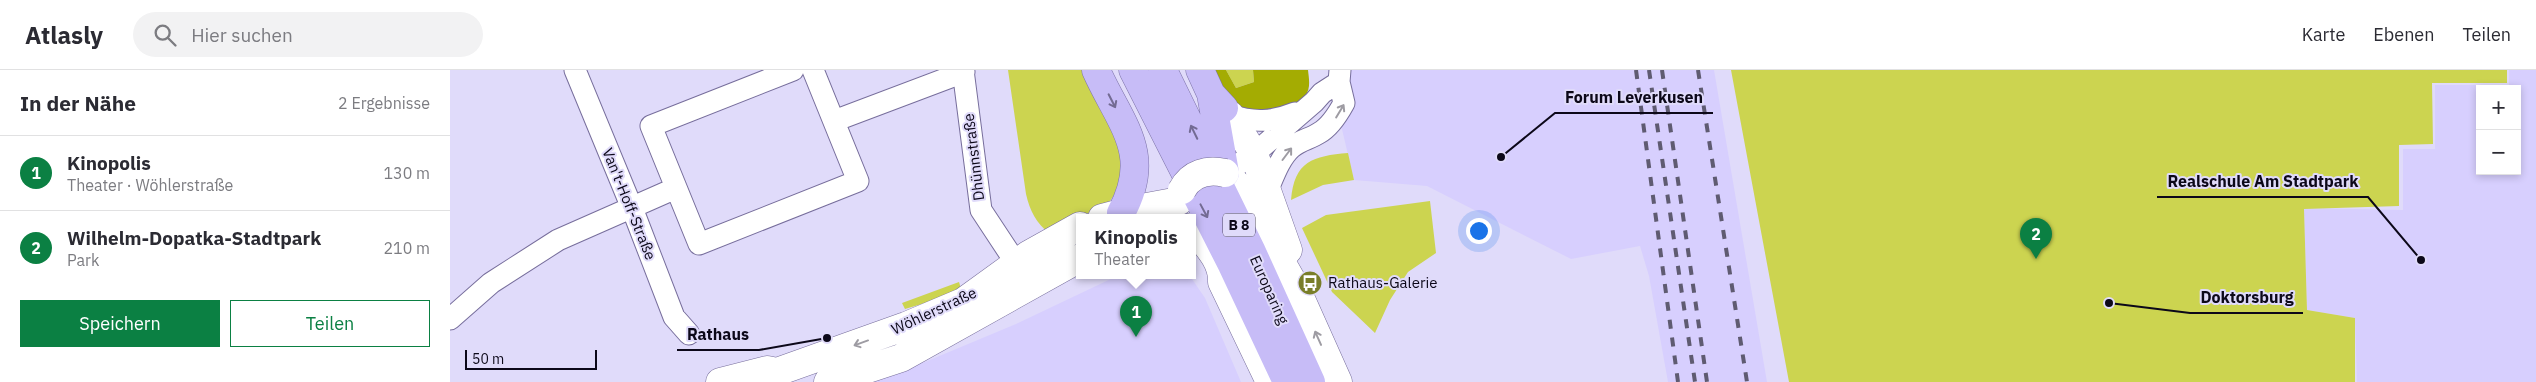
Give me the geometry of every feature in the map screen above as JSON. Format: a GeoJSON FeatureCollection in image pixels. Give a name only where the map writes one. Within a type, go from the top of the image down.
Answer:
{"type":"FeatureCollection","features":[{"type":"Feature","properties":{"kind":"highway"},"geometry":{"type":"LineString","coordinates":[[1096,70],[1128,132],[1136,159],[1135,175],[1128,201],[1115,214]]}},
{"type":"Feature","properties":{"kind":"highway","name":"Europaring"},"geometry":{"type":"LineString","coordinates":[[1133,70],[1232,264],[1287,382]]}},
{"type":"Feature","properties":{"kind":"highway","name":"Europaring"},"geometry":{"type":"LineString","coordinates":[[1163,70],[1252,252],[1311,382]]}},
{"type":"Feature","properties":{"kind":"highway"},"geometry":{"type":"LineString","coordinates":[[1206,82],[1230,115]]}},
{"type":"Feature","properties":{"kind":"highway"},"geometry":{"type":"LineString","coordinates":[[1206,82],[1223,160]]}},
{"type":"Feature","properties":{"kind":"highway"},"geometry":{"type":"LineString","coordinates":[[1128,132],[1163,170],[1183,203]]}},
{"type":"Feature","properties":{"kind":"main road","name":"Europaring"},"geometry":{"type":"LineString","coordinates":[[1230,115],[1254,154],[1268,189],[1290,257],[1296,288]]}},
{"type":"Feature","properties":{"kind":"main road","name":"Europaring"},"geometry":{"type":"LineString","coordinates":[[1223,160],[1296,288],[1338,382]]}},
{"type":"Feature","properties":{"kind":"main road"},"geometry":{"type":"LineString","coordinates":[[1127,214],[1183,203],[1193,176],[1212,170],[1223,160]]}},
{"type":"Feature","properties":{"kind":"main road","name":"Wöhlerstraße"},"geometry":{"type":"LineString","coordinates":[[720,382],[767,370],[769,377],[906,326],[963,302],[1016,263],[1076,228]]}},
{"type":"Feature","properties":{"kind":"main road"},"geometry":{"type":"LineString","coordinates":[[1196,232],[1215,256],[1222,271],[1222,282],[1270,382]]}},
{"type":"Feature","properties":{"kind":"main road"},"geometry":{"type":"LineString","coordinates":[[1011,306],[1024,276],[1033,268],[1076,244]]}},
{"type":"Feature","properties":{"kind":"main road","name":"Wöhlerstraße"},"geometry":{"type":"LineString","coordinates":[[1011,306],[1076,261]]}},
{"type":"Feature","properties":{"kind":"main road"},"geometry":{"type":"LineString","coordinates":[[1196,262],[1209,277],[1222,282]]}},
{"type":"Feature","properties":{"kind":"main road","name":"Wöhlerstraße"},"geometry":{"type":"LineString","coordinates":[[828,382],[901,358],[1076,278]]}},
{"type":"Feature","properties":{"kind":"street","name":"Van't-Hoff-Straße"},"geometry":{"type":"LineString","coordinates":[[575,70],[632,208],[674,318],[689,334]]}},
{"type":"Feature","properties":{"kind":"street"},"geometry":{"type":"LineString","coordinates":[[793,70],[651,126],[699,244],[858,181],[813,70]]}},
{"type":"Feature","properties":{"kind":"street"},"geometry":{"type":"LineString","coordinates":[[834,121],[964,71]]}},
{"type":"Feature","properties":{"kind":"street","name":"Dhünnstraße"},"geometry":{"type":"LineString","coordinates":[[964,71],[981,210],[1016,263]]}},
{"type":"Feature","properties":{"kind":"street"},"geometry":{"type":"LineString","coordinates":[[1223,160],[1254,154],[1340,76]]}},
{"type":"Feature","properties":{"kind":"street"},"geometry":{"type":"LineString","coordinates":[[1268,189],[1277,167],[1290,149],[1304,139],[1319,133],[1336,118],[1344,103],[1340,76]]}},
{"type":"Feature","properties":{"kind":"street"},"geometry":{"type":"LineString","coordinates":[[1230,115],[1245,120],[1267,121],[1283,118],[1305,109]]}},
{"type":"Feature","properties":{"kind":"street"},"geometry":{"type":"LineString","coordinates":[[450,319],[491,284],[558,240],[676,188]]}},
{"type":"Feature","properties":{"kind":"shaded area"},"geometry":{"type":"Polygon","coordinates":[[[1214,70],[1226,70],[1236,88],[1254,82],[1253,70],[1308,70],[1309,87],[1305,96],[1292,105],[1272,110],[1252,111],[1232,103],[1223,90],[1214,70]]]}},
{"type":"Feature","properties":{"kind":"shaded area"},"geometry":{"type":"Polygon","coordinates":[[[1328,70],[1714,70],[1767,382],[1668,382],[1649,276],[1640,246],[1571,259],[1427,186],[1354,180],[1328,70]]]}},
{"type":"Feature","properties":{"kind":"shaded area"},"geometry":{"type":"Polygon","coordinates":[[[2509,70],[2536,70],[2536,382],[2357,382],[2355,318],[2307,310],[2304,208],[2403,210],[2403,149],[2435,149],[2435,85],[2476,85],[2476,175],[2521,175],[2521,85],[2509,85],[2509,70]]]}},
{"type":"Feature","properties":{"kind":"shaded area"},"geometry":{"type":"Polygon","coordinates":[[[1111,279],[1192,279],[1205,298],[1241,382],[858,382],[925,362],[1016,324],[1111,279]]]}},
{"type":"Feature","properties":{"kind":"green space"},"geometry":{"type":"Polygon","coordinates":[[[1008,70],[1085,70],[1125,162],[1122,183],[1110,201],[1086,214],[1076,214],[1076,220],[1050,234],[1034,216],[1026,194],[1008,70]]]}},
{"type":"Feature","properties":{"kind":"green space"},"geometry":{"type":"Polygon","coordinates":[[[1226,70],[1253,70],[1254,82],[1236,88],[1226,70]]]}},
{"type":"Feature","properties":{"kind":"green space"},"geometry":{"type":"Polygon","coordinates":[[[1731,70],[2507,70],[2507,83],[2432,83],[2433,144],[2399,145],[2399,206],[2304,209],[2307,310],[2355,318],[2355,382],[1789,382],[1731,70]]]}},
{"type":"Feature","properties":{"kind":"green space"},"geometry":{"type":"Polygon","coordinates":[[[1348,153],[1354,180],[1323,185],[1291,200],[1296,177],[1308,163],[1325,156],[1348,153]]]}},
{"type":"Feature","properties":{"kind":"green space"},"geometry":{"type":"Polygon","coordinates":[[[1430,201],[1436,253],[1408,272],[1390,300],[1375,333],[1332,292],[1302,228],[1326,215],[1430,201]]]}},
{"type":"Feature","properties":{"kind":"green space"},"geometry":{"type":"Polygon","coordinates":[[[959,282],[962,292],[905,309],[902,303],[959,282]]]}},
{"type":"Feature","properties":{"kind":"railway"},"geometry":{"type":"LineString","coordinates":[[1636,70],[1678,382]]}},
{"type":"Feature","properties":{"kind":"railway"},"geometry":{"type":"LineString","coordinates":[[1649,70],[1695,382]]}},
{"type":"Feature","properties":{"kind":"railway"},"geometry":{"type":"LineString","coordinates":[[1662,70],[1707,382]]}},
{"type":"Feature","properties":{"kind":"railway"},"geometry":{"type":"LineString","coordinates":[[1698,70],[1747,382]]}},
{"type":"Feature","properties":{"kind":"place","name":"Forum Leverkusen"},"geometry":{"type":"Point","coordinates":[1501,157]}},
{"type":"Feature","properties":{"kind":"place","name":"Wilhelm-Dopatka-Stadtpark"},"geometry":{"type":"Point","coordinates":[2036,259]}},
{"type":"Feature","properties":{"kind":"place","name":"Realschule Am Stadtpark"},"geometry":{"type":"Point","coordinates":[2421,260]}},
{"type":"Feature","properties":{"kind":"place","name":"Rathaus-Galerie"},"geometry":{"type":"Point","coordinates":[1310,283]}},
{"type":"Feature","properties":{"kind":"place","name":"Doktorsburg"},"geometry":{"type":"Point","coordinates":[2109,303]}},
{"type":"Feature","properties":{"kind":"place","name":"Kinopolis"},"geometry":{"type":"Point","coordinates":[1136,337]}},
{"type":"Feature","properties":{"kind":"place","name":"Rathaus"},"geometry":{"type":"Point","coordinates":[827,338]}}]}
